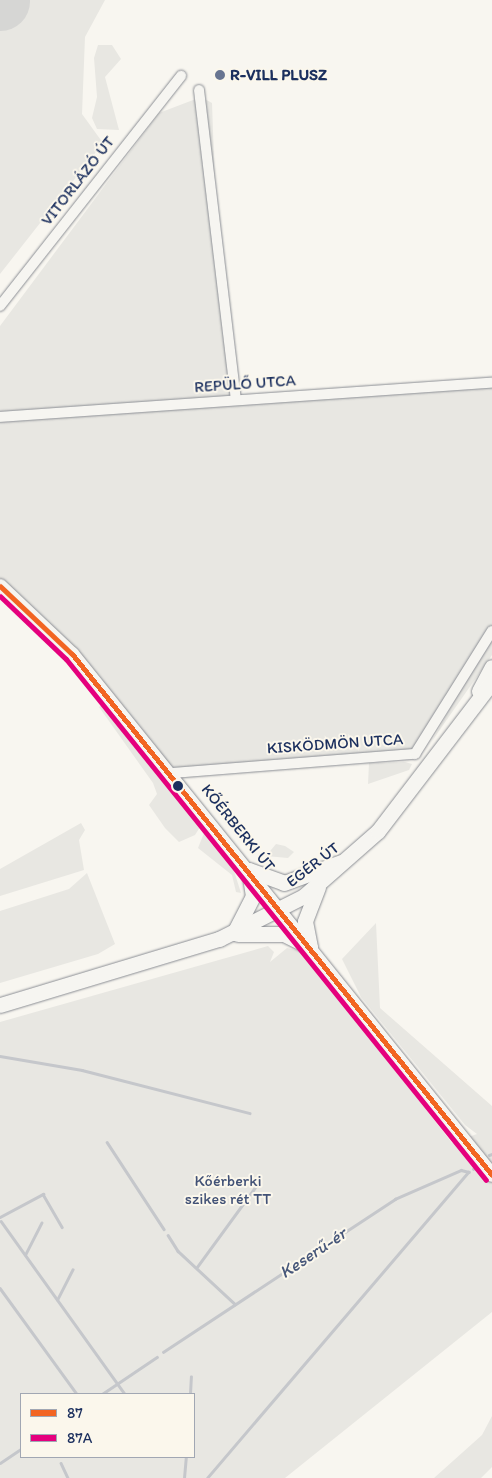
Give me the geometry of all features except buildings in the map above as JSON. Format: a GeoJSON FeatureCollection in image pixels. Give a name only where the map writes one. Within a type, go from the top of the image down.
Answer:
{"type":"FeatureCollection","features":[{"type":"Feature","properties":{"kind":"main road"},"geometry":{"type":"LineString","coordinates":[[474,704],[492,667]]}},
{"type":"Feature","properties":{"kind":"main road","name":"EGÉR ÚT"},"geometry":{"type":"LineString","coordinates":[[0,1005],[234,934],[281,910],[318,886],[350,858],[407,798],[474,704],[492,682]]}},
{"type":"Feature","properties":{"kind":"main road"},"geometry":{"type":"LineString","coordinates":[[250,870],[272,881],[296,882],[350,858]]}},
{"type":"Feature","properties":{"kind":"main road"},"geometry":{"type":"LineString","coordinates":[[250,870],[253,896],[234,934],[284,934],[310,947]]}},
{"type":"Feature","properties":{"kind":"main road"},"geometry":{"type":"LineString","coordinates":[[310,947],[305,922],[318,886]]}},
{"type":"Feature","properties":{"kind":"street","name":"VITORLÁZÓ ÚT"},"geometry":{"type":"LineString","coordinates":[[0,306],[181,76]]}},
{"type":"Feature","properties":{"kind":"street"},"geometry":{"type":"LineString","coordinates":[[199,90],[236,399]]}},
{"type":"Feature","properties":{"kind":"street","name":"REPÜLŐ UTCA"},"geometry":{"type":"LineString","coordinates":[[0,417],[236,399],[492,383]]}},
{"type":"Feature","properties":{"kind":"street","name":"KŐÉRBERKI ÚT"},"geometry":{"type":"LineString","coordinates":[[0,586],[72,654],[250,870],[492,1175]]}},
{"type":"Feature","properties":{"kind":"street","name":"KISKÖDMÖN UTCA"},"geometry":{"type":"LineString","coordinates":[[170,773],[415,754],[492,631]]}},
{"type":"Feature","properties":{"kind":"green space"},"geometry":{"type":"Polygon","coordinates":[[[0,0],[105,0],[85,37],[82,114],[103,143],[0,274],[0,0]]]}},
{"type":"Feature","properties":{"kind":"green space"},"geometry":{"type":"Polygon","coordinates":[[[98,45],[112,45],[121,59],[105,77],[119,130],[97,129],[92,118],[97,97],[94,58],[98,45]]]}},
{"type":"Feature","properties":{"kind":"green space"},"geometry":{"type":"Polygon","coordinates":[[[201,97],[212,103],[217,242],[236,399],[492,383],[492,631],[422,748],[171,773],[0,586],[0,326],[159,113],[201,97]]]}},
{"type":"Feature","properties":{"kind":"green space"},"geometry":{"type":"Polygon","coordinates":[[[492,639],[492,655],[432,741],[479,656],[492,639]]]}},
{"type":"Feature","properties":{"kind":"green space"},"geometry":{"type":"Polygon","coordinates":[[[102,705],[200,827],[195,835],[179,842],[165,828],[149,805],[157,794],[153,783],[99,707],[102,705]]]}},
{"type":"Feature","properties":{"kind":"green space"},"geometry":{"type":"Polygon","coordinates":[[[405,762],[412,764],[409,770],[368,784],[369,763],[405,762]]]}},
{"type":"Feature","properties":{"kind":"green space"},"geometry":{"type":"Polygon","coordinates":[[[81,823],[85,830],[79,840],[84,870],[0,896],[0,869],[81,823]]]}},
{"type":"Feature","properties":{"kind":"green space"},"geometry":{"type":"Polygon","coordinates":[[[204,833],[234,871],[241,893],[236,892],[232,875],[198,848],[204,833]]]}},
{"type":"Feature","properties":{"kind":"green space"},"geometry":{"type":"Polygon","coordinates":[[[276,844],[285,846],[294,852],[288,858],[266,856],[276,844]]]}},
{"type":"Feature","properties":{"kind":"green space"},"geometry":{"type":"Polygon","coordinates":[[[87,873],[115,944],[98,954],[0,983],[0,911],[69,889],[87,873]]]}},
{"type":"Feature","properties":{"kind":"green space","name":"Kőérberki szikes rét TT"},"geometry":{"type":"Polygon","coordinates":[[[376,923],[380,1008],[492,1106],[492,1312],[285,1478],[0,1478],[0,1022],[268,946],[274,952],[270,962],[287,948],[303,952],[452,1143],[477,1134],[465,1125],[361,997],[342,959],[376,923]]]}},
{"type":"Feature","properties":{"kind":"green space"},"geometry":{"type":"Polygon","coordinates":[[[492,1416],[492,1467],[481,1478],[434,1478],[482,1435],[492,1416]]]}},
{"type":"Feature","properties":{"kind":"waterway"},"geometry":{"type":"LineString","coordinates":[[0,1056],[82,1070],[250,1113]]}},
{"type":"Feature","properties":{"kind":"waterway"},"geometry":{"type":"LineString","coordinates":[[107,1142],[164,1229]]}},
{"type":"Feature","properties":{"kind":"waterway"},"geometry":{"type":"LineString","coordinates":[[163,1352],[395,1199],[461,1170],[469,1172],[208,1478]]}},
{"type":"Feature","properties":{"kind":"waterway"},"geometry":{"type":"LineString","coordinates":[[197,1267],[256,1186]]}},
{"type":"Feature","properties":{"kind":"waterway"},"geometry":{"type":"LineString","coordinates":[[0,1217],[43,1194],[62,1227]]}},
{"type":"Feature","properties":{"kind":"waterway"},"geometry":{"type":"LineString","coordinates":[[1,1221],[124,1393]]}},
{"type":"Feature","properties":{"kind":"waterway"},"geometry":{"type":"LineString","coordinates":[[25,1255],[41,1223]]}},
{"type":"Feature","properties":{"kind":"waterway"},"geometry":{"type":"LineString","coordinates":[[168,1235],[178,1251],[235,1304]]}},
{"type":"Feature","properties":{"kind":"waterway"},"geometry":{"type":"LineString","coordinates":[[57,1300],[72,1270]]}},
{"type":"Feature","properties":{"kind":"waterway"},"geometry":{"type":"LineString","coordinates":[[0,1288],[76,1393]]}},
{"type":"Feature","properties":{"kind":"waterway","name":"Keserű-ér"},"geometry":{"type":"LineString","coordinates":[[103,1393],[157,1357]]}},
{"type":"Feature","properties":{"kind":"waterway"},"geometry":{"type":"LineString","coordinates":[[190,1393],[191,1377]]}},
{"type":"Feature","properties":{"kind":"waterway","name":"Keserű-ér"},"geometry":{"type":"LineString","coordinates":[[0,1463],[20,1450]]}},
{"type":"Feature","properties":{"kind":"waterway"},"geometry":{"type":"LineString","coordinates":[[184,1478],[186,1458]]}},
{"type":"Feature","properties":{"kind":"waterway"},"geometry":{"type":"LineString","coordinates":[[61,1463],[68,1478]]}},
{"type":"Feature","properties":{"kind":"transit line","name":"87"},"geometry":{"type":"LineString","coordinates":[[0,586],[72,654],[492,1175]]}},
{"type":"Feature","properties":{"kind":"transit line","name":"87A"},"geometry":{"type":"LineString","coordinates":[[0,596],[66,659],[486,1180]]}},
{"type":"Feature","properties":{"kind":"place","name":"R-VILL PLUSZ"},"geometry":{"type":"Point","coordinates":[220,75]}}]}
